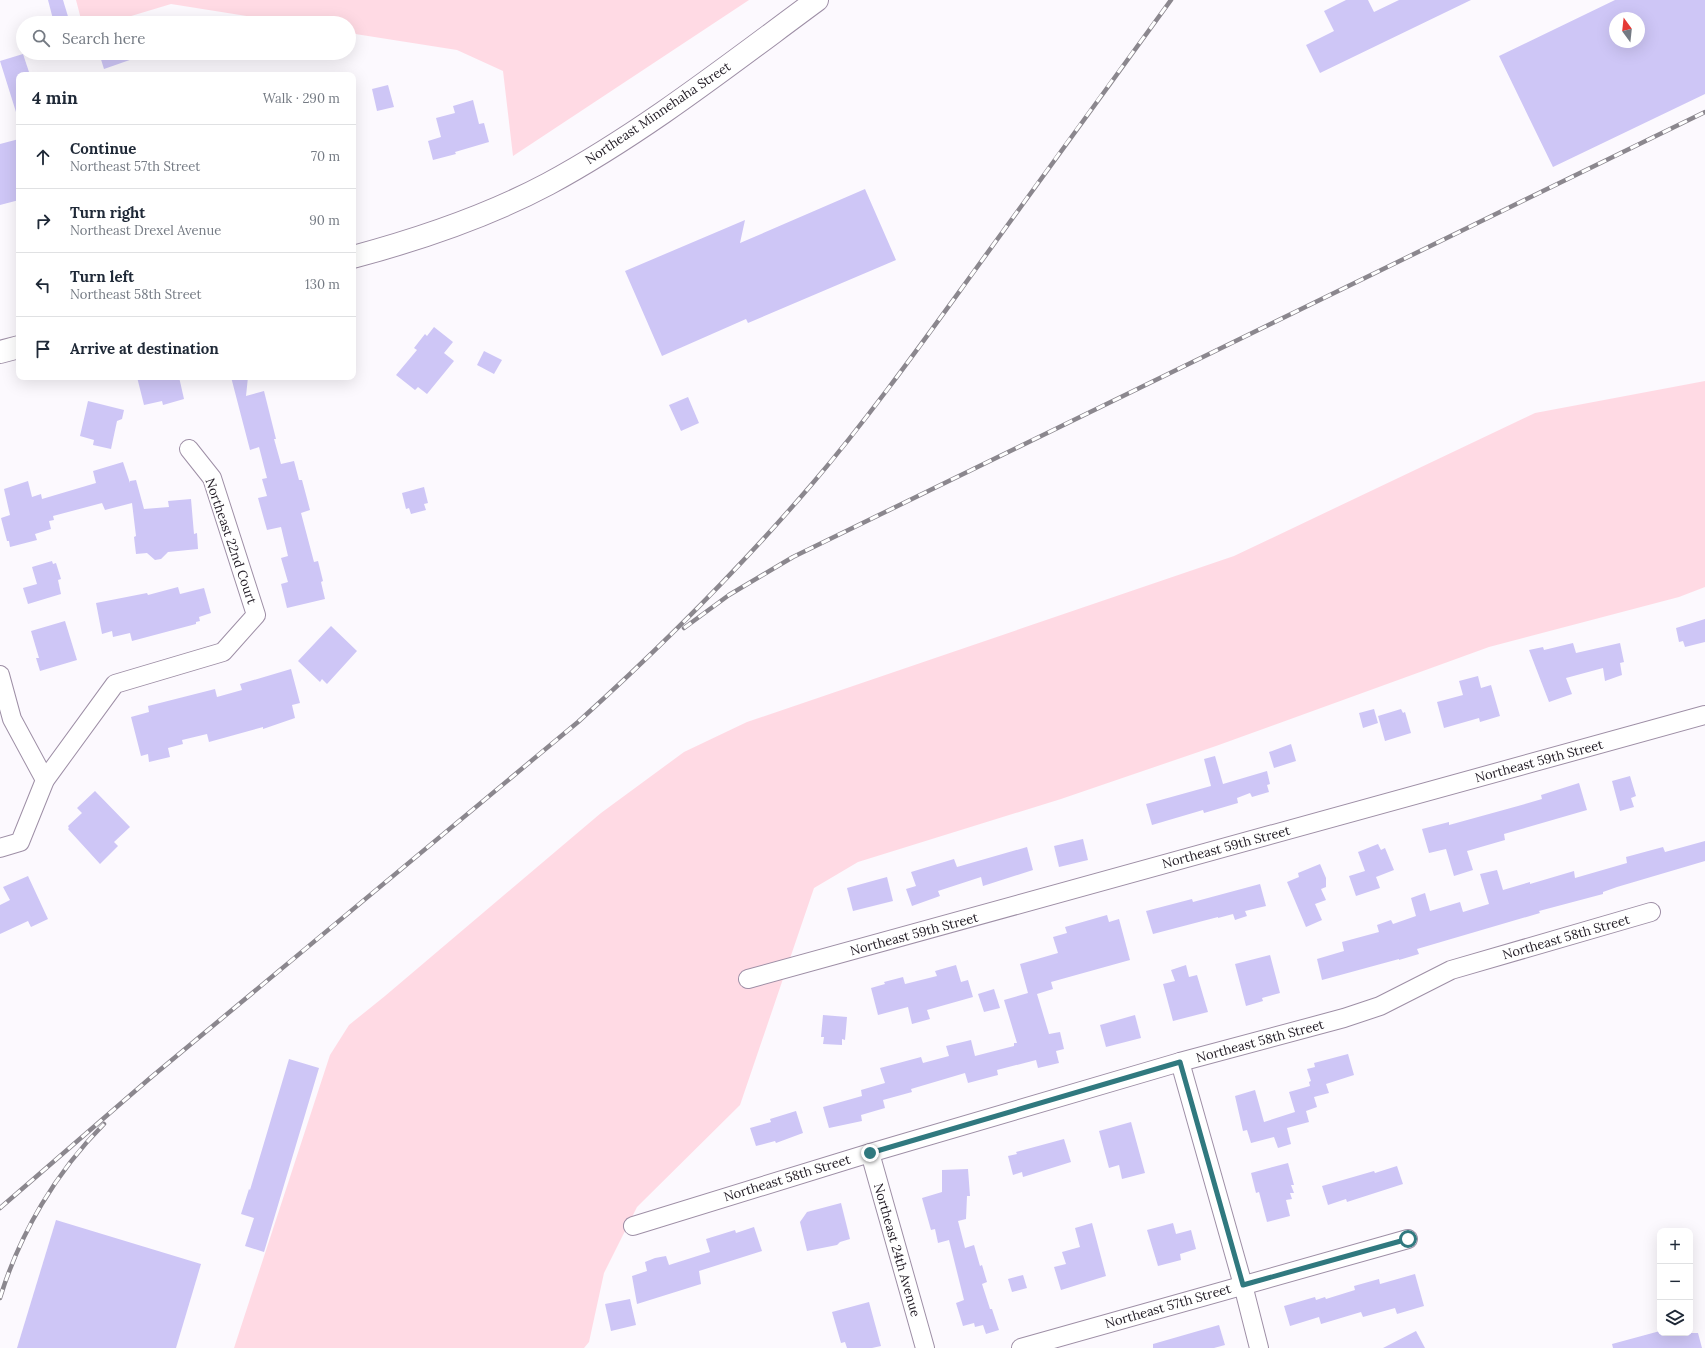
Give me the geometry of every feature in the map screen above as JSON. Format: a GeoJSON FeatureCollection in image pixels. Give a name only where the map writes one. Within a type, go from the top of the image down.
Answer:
{"type":"FeatureCollection","features":[{"type":"Feature","properties":{"kind":"main road","name":"Northeast Minnehaha Street"},"geometry":{"type":"LineString","coordinates":[[356,256],[445,230],[547,184],[592,159],[635,131],[817,0]]}},
{"type":"Feature","properties":{"kind":"main road"},"geometry":{"type":"LineString","coordinates":[[0,352],[16,348]]}},
{"type":"Feature","properties":{"kind":"street","name":"Northeast 22nd Court"},"geometry":{"type":"LineString","coordinates":[[45,780],[115,684],[223,652],[256,615],[212,478],[189,449]]}},
{"type":"Feature","properties":{"kind":"street"},"geometry":{"type":"LineString","coordinates":[[0,675],[12,719],[45,780],[20,842],[0,848]]}},
{"type":"Feature","properties":{"kind":"street","name":"Northeast 59th Street"},"geometry":{"type":"LineString","coordinates":[[748,979],[1705,715]]}},
{"type":"Feature","properties":{"kind":"street","name":"Northeast 58th Street"},"geometry":{"type":"LineString","coordinates":[[633,1226],[870,1153],[1180,1062],[1344,1018],[1380,1006],[1451,970],[1651,912]]}},
{"type":"Feature","properties":{"kind":"street"},"geometry":{"type":"LineString","coordinates":[[1180,1062],[1243,1285],[1259,1348]]}},
{"type":"Feature","properties":{"kind":"street","name":"Northeast 24th Avenue"},"geometry":{"type":"LineString","coordinates":[[870,1153],[925,1348]]}},
{"type":"Feature","properties":{"kind":"street","name":"Northeast 57th Street"},"geometry":{"type":"LineString","coordinates":[[1021,1348],[1408,1239]]}},
{"type":"Feature","properties":{"kind":"shaded area"},"geometry":{"type":"Polygon","coordinates":[[[76,0],[749,0],[513,156],[503,71],[457,50],[356,34],[356,16],[246,16],[171,4],[131,16],[80,16],[76,0]]]}},
{"type":"Feature","properties":{"kind":"shaded area"},"geometry":{"type":"Polygon","coordinates":[[[1705,381],[1705,587],[1679,597],[1489,647],[1216,746],[1061,799],[858,862],[814,888],[740,1105],[637,1207],[604,1273],[589,1342],[584,1348],[234,1348],[330,1055],[349,1025],[601,813],[684,752],[747,722],[1234,556],[1535,413],[1705,381]]]}},
{"type":"Feature","properties":{"kind":"building"},"geometry":{"type":"Polygon","coordinates":[[[48,0],[63,0],[68,16],[52,16],[48,0]]]}},
{"type":"Feature","properties":{"kind":"building"},"geometry":{"type":"Polygon","coordinates":[[[1346,0],[1368,0],[1374,12],[1399,0],[1471,0],[1320,73],[1306,45],[1334,31],[1324,11],[1346,0]]]}},
{"type":"Feature","properties":{"kind":"building"},"geometry":{"type":"Polygon","coordinates":[[[1615,0],[1705,0],[1705,94],[1553,167],[1499,56],[1615,0]]]}},
{"type":"Feature","properties":{"kind":"building"},"geometry":{"type":"Polygon","coordinates":[[[16,56],[16,60],[25,60],[29,72],[16,72],[16,112],[0,61],[16,56]]]}},
{"type":"Feature","properties":{"kind":"building"},"geometry":{"type":"Polygon","coordinates":[[[101,60],[130,60],[104,69],[101,60]]]}},
{"type":"Feature","properties":{"kind":"building"},"geometry":{"type":"Polygon","coordinates":[[[388,85],[394,107],[377,111],[372,89],[388,85]]]}},
{"type":"Feature","properties":{"kind":"building"},"geometry":{"type":"Polygon","coordinates":[[[473,100],[479,124],[484,123],[489,142],[455,152],[456,154],[433,160],[428,141],[441,137],[436,118],[455,113],[453,106],[473,100]]]}},
{"type":"Feature","properties":{"kind":"building"},"geometry":{"type":"Polygon","coordinates":[[[16,140],[16,201],[0,205],[0,144],[16,140]]]}},
{"type":"Feature","properties":{"kind":"building"},"geometry":{"type":"Polygon","coordinates":[[[865,189],[896,260],[748,323],[746,319],[662,356],[625,271],[745,220],[740,243],[865,189]]]}},
{"type":"Feature","properties":{"kind":"building"},"geometry":{"type":"Polygon","coordinates":[[[434,327],[453,342],[444,353],[454,361],[427,394],[418,387],[415,390],[396,375],[417,350],[414,348],[425,334],[427,336],[434,327]]]}},
{"type":"Feature","properties":{"kind":"building"},"geometry":{"type":"Polygon","coordinates":[[[484,351],[502,360],[494,374],[477,365],[484,351]]]}},
{"type":"Feature","properties":{"kind":"building"},"geometry":{"type":"Polygon","coordinates":[[[138,380],[180,380],[184,399],[163,405],[162,401],[144,405],[138,380]]]}},
{"type":"Feature","properties":{"kind":"building"},"geometry":{"type":"Polygon","coordinates":[[[232,380],[248,380],[246,396],[264,391],[281,464],[294,461],[299,480],[302,480],[310,510],[301,513],[314,562],[318,561],[323,581],[321,582],[325,599],[287,608],[281,584],[288,582],[281,558],[288,556],[281,527],[267,530],[258,498],[267,496],[262,479],[267,478],[259,447],[250,450],[232,380]]]}},
{"type":"Feature","properties":{"kind":"building"},"geometry":{"type":"Polygon","coordinates":[[[688,397],[699,423],[681,431],[669,405],[688,397]]]}},
{"type":"Feature","properties":{"kind":"building"},"geometry":{"type":"Polygon","coordinates":[[[88,401],[124,410],[122,419],[117,421],[111,449],[93,445],[94,440],[80,436],[88,401]]]}},
{"type":"Feature","properties":{"kind":"building"},"geometry":{"type":"Polygon","coordinates":[[[123,462],[130,483],[130,481],[136,480],[144,509],[169,507],[168,501],[191,499],[194,534],[197,533],[198,549],[168,552],[161,559],[155,560],[147,553],[136,554],[134,537],[136,536],[132,503],[105,510],[102,503],[53,516],[54,520],[49,521],[51,529],[35,534],[37,540],[10,547],[1,518],[10,515],[4,489],[28,481],[32,497],[41,494],[42,499],[96,483],[93,471],[123,462]]]}},
{"type":"Feature","properties":{"kind":"building"},"geometry":{"type":"Polygon","coordinates":[[[424,487],[428,503],[424,504],[426,510],[411,514],[409,508],[406,509],[402,493],[424,487]]]}},
{"type":"Feature","properties":{"kind":"building"},"geometry":{"type":"Polygon","coordinates":[[[52,561],[53,564],[56,563],[61,579],[58,580],[61,594],[28,604],[23,588],[37,584],[32,567],[52,561]]]}},
{"type":"Feature","properties":{"kind":"building"},"geometry":{"type":"Polygon","coordinates":[[[178,587],[180,594],[204,588],[211,613],[199,617],[200,621],[196,622],[196,624],[132,641],[130,633],[113,637],[112,631],[102,634],[96,603],[147,593],[148,595],[178,587]]]}},
{"type":"Feature","properties":{"kind":"building"},"geometry":{"type":"Polygon","coordinates":[[[1705,619],[1705,642],[1685,647],[1683,641],[1679,642],[1676,628],[1705,619]]]}},
{"type":"Feature","properties":{"kind":"building"},"geometry":{"type":"Polygon","coordinates":[[[65,621],[77,660],[40,671],[36,658],[39,658],[31,631],[65,621]]]}},
{"type":"Feature","properties":{"kind":"building"},"geometry":{"type":"Polygon","coordinates":[[[331,626],[357,651],[327,684],[322,679],[320,682],[298,661],[331,626]]]}},
{"type":"Feature","properties":{"kind":"building"},"geometry":{"type":"Polygon","coordinates":[[[1573,643],[1576,653],[1620,643],[1624,662],[1620,663],[1622,675],[1605,681],[1603,668],[1566,678],[1572,694],[1549,702],[1529,650],[1543,647],[1544,650],[1573,643]]]}},
{"type":"Feature","properties":{"kind":"building"},"geometry":{"type":"Polygon","coordinates":[[[291,669],[300,703],[292,705],[295,718],[263,729],[263,727],[209,742],[207,734],[182,740],[183,744],[168,748],[170,757],[149,762],[148,754],[141,756],[131,717],[149,712],[148,706],[215,689],[217,697],[242,690],[240,684],[291,669]]]}},
{"type":"Feature","properties":{"kind":"building"},"geometry":{"type":"Polygon","coordinates":[[[1478,676],[1481,688],[1491,685],[1500,716],[1480,722],[1479,718],[1444,728],[1437,702],[1463,695],[1459,681],[1478,676]]]}},
{"type":"Feature","properties":{"kind":"building"},"geometry":{"type":"Polygon","coordinates":[[[1374,709],[1378,723],[1363,728],[1359,713],[1374,709]]]}},
{"type":"Feature","properties":{"kind":"building"},"geometry":{"type":"Polygon","coordinates":[[[1401,709],[1403,713],[1405,712],[1411,733],[1385,741],[1378,716],[1401,709]]]}},
{"type":"Feature","properties":{"kind":"building"},"geometry":{"type":"Polygon","coordinates":[[[1291,744],[1296,761],[1274,768],[1269,752],[1291,744]]]}},
{"type":"Feature","properties":{"kind":"building"},"geometry":{"type":"Polygon","coordinates":[[[1215,756],[1223,784],[1267,771],[1270,784],[1267,785],[1269,792],[1252,797],[1250,793],[1237,798],[1238,803],[1204,813],[1203,810],[1152,825],[1146,804],[1211,786],[1204,759],[1215,756]]]}},
{"type":"Feature","properties":{"kind":"building"},"geometry":{"type":"Polygon","coordinates":[[[1630,776],[1636,796],[1631,798],[1634,807],[1620,811],[1612,781],[1630,776]]]}},
{"type":"Feature","properties":{"kind":"building"},"geometry":{"type":"Polygon","coordinates":[[[1579,783],[1587,810],[1504,834],[1505,840],[1467,851],[1473,870],[1454,876],[1446,849],[1429,853],[1422,829],[1449,822],[1449,825],[1542,799],[1541,795],[1579,783]]]}},
{"type":"Feature","properties":{"kind":"building"},"geometry":{"type":"Polygon","coordinates":[[[95,791],[130,827],[114,842],[118,846],[100,864],[68,829],[68,826],[82,813],[77,808],[95,791]]]}},
{"type":"Feature","properties":{"kind":"building"},"geometry":{"type":"Polygon","coordinates":[[[1083,839],[1088,860],[1059,867],[1054,846],[1083,839]]]}},
{"type":"Feature","properties":{"kind":"building"},"geometry":{"type":"Polygon","coordinates":[[[1705,841],[1705,861],[1617,887],[1603,892],[1603,894],[1539,911],[1540,913],[1417,949],[1419,954],[1322,980],[1317,959],[1344,951],[1342,942],[1379,932],[1377,925],[1391,920],[1393,924],[1416,916],[1411,898],[1425,893],[1430,911],[1460,902],[1463,912],[1489,904],[1480,874],[1497,870],[1503,890],[1574,871],[1575,878],[1627,863],[1626,857],[1663,847],[1665,852],[1705,841]]]}},
{"type":"Feature","properties":{"kind":"building"},"geometry":{"type":"Polygon","coordinates":[[[1378,844],[1381,850],[1385,848],[1394,870],[1376,877],[1380,888],[1356,896],[1349,876],[1365,871],[1358,852],[1378,844]]]}},
{"type":"Feature","properties":{"kind":"building"},"geometry":{"type":"Polygon","coordinates":[[[1027,847],[1033,870],[983,886],[981,877],[938,891],[940,896],[912,906],[906,889],[916,886],[911,872],[954,859],[957,867],[1027,847]]]}},
{"type":"Feature","properties":{"kind":"building"},"geometry":{"type":"Polygon","coordinates":[[[1320,864],[1326,878],[1326,887],[1321,889],[1326,900],[1315,904],[1322,920],[1306,927],[1287,882],[1299,877],[1298,873],[1320,864]]]}},
{"type":"Feature","properties":{"kind":"building"},"geometry":{"type":"Polygon","coordinates":[[[28,876],[48,919],[31,927],[28,921],[0,934],[0,905],[10,900],[3,887],[28,876]]]}},
{"type":"Feature","properties":{"kind":"building"},"geometry":{"type":"Polygon","coordinates":[[[887,877],[893,901],[853,911],[847,888],[887,877]]]}},
{"type":"Feature","properties":{"kind":"building"},"geometry":{"type":"Polygon","coordinates":[[[1260,884],[1266,906],[1245,911],[1247,916],[1235,920],[1233,914],[1153,934],[1146,911],[1192,899],[1193,902],[1260,884]]]}},
{"type":"Feature","properties":{"kind":"building"},"geometry":{"type":"Polygon","coordinates":[[[1107,915],[1109,922],[1119,919],[1130,960],[1051,982],[1053,989],[1037,994],[1049,1034],[1060,1032],[1064,1049],[1056,1051],[1059,1063],[1038,1068],[1036,1060],[997,1070],[998,1075],[968,1083],[965,1073],[911,1089],[912,1092],[883,1100],[885,1108],[861,1115],[862,1121],[829,1128],[823,1107],[862,1096],[861,1090],[885,1083],[880,1068],[921,1057],[923,1063],[949,1056],[946,1046],[971,1040],[975,1056],[1014,1046],[1014,1043],[1017,1043],[1004,1000],[1028,993],[1020,964],[1058,953],[1053,937],[1067,933],[1065,927],[1107,915]]]}},
{"type":"Feature","properties":{"kind":"building"},"geometry":{"type":"Polygon","coordinates":[[[1270,955],[1280,993],[1262,998],[1263,1001],[1246,1006],[1235,964],[1270,955]]]}},
{"type":"Feature","properties":{"kind":"building"},"geometry":{"type":"Polygon","coordinates":[[[956,965],[961,982],[968,980],[973,997],[927,1010],[930,1019],[912,1024],[908,1007],[878,1015],[871,988],[885,984],[884,982],[903,977],[905,984],[937,976],[935,971],[956,965]]]}},
{"type":"Feature","properties":{"kind":"building"},"geometry":{"type":"Polygon","coordinates":[[[1186,965],[1189,977],[1197,975],[1208,1012],[1173,1021],[1163,984],[1175,981],[1171,970],[1186,965]]]}},
{"type":"Feature","properties":{"kind":"building"},"geometry":{"type":"Polygon","coordinates":[[[994,989],[1000,1008],[984,1012],[978,994],[994,989]]]}},
{"type":"Feature","properties":{"kind":"building"},"geometry":{"type":"Polygon","coordinates":[[[823,1015],[847,1017],[845,1040],[842,1039],[842,1045],[823,1044],[824,1037],[821,1037],[823,1015]]]}},
{"type":"Feature","properties":{"kind":"building"},"geometry":{"type":"Polygon","coordinates":[[[1135,1015],[1141,1038],[1106,1047],[1100,1025],[1135,1015]]]}},
{"type":"Feature","properties":{"kind":"building"},"geometry":{"type":"Polygon","coordinates":[[[1348,1054],[1354,1075],[1326,1084],[1329,1093],[1314,1097],[1317,1107],[1306,1111],[1309,1122],[1287,1128],[1291,1144],[1278,1148],[1274,1137],[1251,1143],[1247,1130],[1243,1131],[1235,1096],[1255,1090],[1264,1122],[1295,1112],[1289,1092],[1310,1086],[1309,1082],[1311,1081],[1307,1069],[1315,1067],[1314,1063],[1348,1054]]]}},
{"type":"Feature","properties":{"kind":"building"},"geometry":{"type":"Polygon","coordinates":[[[289,1059],[319,1068],[264,1252],[245,1246],[254,1218],[241,1214],[249,1189],[250,1190],[289,1059]]]}},
{"type":"Feature","properties":{"kind":"building"},"geometry":{"type":"Polygon","coordinates":[[[796,1111],[803,1133],[776,1143],[775,1141],[756,1146],[750,1128],[771,1122],[770,1119],[796,1111]]]}},
{"type":"Feature","properties":{"kind":"building"},"geometry":{"type":"Polygon","coordinates":[[[1131,1122],[1145,1173],[1122,1179],[1119,1165],[1109,1168],[1099,1131],[1131,1122]]]}},
{"type":"Feature","properties":{"kind":"building"},"geometry":{"type":"Polygon","coordinates":[[[1064,1139],[1071,1162],[1023,1177],[1022,1172],[1013,1175],[1008,1156],[1017,1154],[1016,1152],[1064,1139]]]}},
{"type":"Feature","properties":{"kind":"building"},"geometry":{"type":"Polygon","coordinates":[[[1288,1163],[1294,1185],[1291,1185],[1294,1193],[1290,1193],[1292,1199],[1286,1200],[1290,1216],[1267,1222],[1259,1192],[1256,1193],[1251,1173],[1288,1163]]]}},
{"type":"Feature","properties":{"kind":"building"},"geometry":{"type":"Polygon","coordinates":[[[1397,1166],[1403,1184],[1347,1202],[1346,1199],[1328,1205],[1322,1186],[1397,1166]]]}},
{"type":"Feature","properties":{"kind":"building"},"geometry":{"type":"Polygon","coordinates":[[[968,1169],[970,1196],[967,1196],[966,1219],[958,1221],[965,1248],[974,1245],[980,1266],[982,1265],[987,1282],[982,1284],[999,1330],[986,1334],[983,1325],[975,1327],[974,1323],[963,1326],[956,1303],[964,1300],[949,1240],[938,1243],[935,1229],[931,1230],[922,1198],[942,1192],[942,1170],[968,1169]]]}},
{"type":"Feature","properties":{"kind":"building"},"geometry":{"type":"Polygon","coordinates":[[[841,1203],[850,1239],[840,1242],[837,1245],[807,1251],[800,1222],[807,1212],[841,1203]]]}},
{"type":"Feature","properties":{"kind":"building"},"geometry":{"type":"Polygon","coordinates":[[[56,1220],[201,1264],[176,1348],[17,1348],[56,1220]]]}},
{"type":"Feature","properties":{"kind":"building"},"geometry":{"type":"Polygon","coordinates":[[[1092,1223],[1106,1276],[1061,1290],[1054,1267],[1066,1264],[1062,1252],[1080,1247],[1075,1228],[1092,1223]]]}},
{"type":"Feature","properties":{"kind":"building"},"geometry":{"type":"Polygon","coordinates":[[[1173,1223],[1176,1234],[1191,1230],[1196,1249],[1180,1254],[1181,1260],[1158,1266],[1147,1230],[1173,1223]]]}},
{"type":"Feature","properties":{"kind":"building"},"geometry":{"type":"Polygon","coordinates":[[[754,1227],[762,1251],[699,1271],[701,1284],[637,1304],[632,1276],[647,1271],[645,1262],[666,1256],[669,1265],[710,1252],[706,1239],[735,1230],[736,1233],[754,1227]]]}},
{"type":"Feature","properties":{"kind":"building"},"geometry":{"type":"Polygon","coordinates":[[[1415,1274],[1424,1306],[1397,1314],[1395,1308],[1363,1317],[1361,1312],[1321,1324],[1319,1317],[1290,1326],[1284,1306],[1315,1297],[1316,1300],[1325,1297],[1326,1299],[1355,1290],[1354,1286],[1379,1279],[1380,1284],[1415,1274]]]}},
{"type":"Feature","properties":{"kind":"building"},"geometry":{"type":"Polygon","coordinates":[[[1023,1275],[1027,1288],[1012,1292],[1008,1279],[1023,1275]]]}},
{"type":"Feature","properties":{"kind":"building"},"geometry":{"type":"Polygon","coordinates":[[[630,1299],[636,1325],[611,1331],[605,1304],[630,1299]]]}},
{"type":"Feature","properties":{"kind":"building"},"geometry":{"type":"Polygon","coordinates":[[[869,1302],[881,1346],[872,1348],[847,1348],[845,1342],[841,1343],[832,1312],[869,1302]]]}},
{"type":"Feature","properties":{"kind":"building"},"geometry":{"type":"Polygon","coordinates":[[[1219,1325],[1225,1345],[1214,1348],[1153,1348],[1153,1344],[1219,1325]]]}},
{"type":"Feature","properties":{"kind":"building"},"geometry":{"type":"Polygon","coordinates":[[[1416,1331],[1425,1348],[1383,1348],[1416,1331]]]}},
{"type":"Feature","properties":{"kind":"building"},"geometry":{"type":"Polygon","coordinates":[[[1657,1332],[1657,1336],[1693,1336],[1693,1333],[1698,1333],[1702,1348],[1613,1348],[1612,1344],[1657,1332]]]}},
{"type":"Feature","properties":{"kind":"railway"},"geometry":{"type":"LineString","coordinates":[[0,1208],[149,1079],[578,722],[670,636],[785,515],[875,406],[1171,0]]}},
{"type":"Feature","properties":{"kind":"railway"},"geometry":{"type":"LineString","coordinates":[[684,628],[729,595],[793,557],[1705,112]]}},
{"type":"Feature","properties":{"kind":"railway"},"geometry":{"type":"LineString","coordinates":[[0,1298],[18,1250],[29,1227],[55,1183],[70,1162],[104,1124]]}},
{"type":"Feature","properties":{"kind":"route"},"geometry":{"type":"LineString","coordinates":[[870,1153],[1180,1062],[1243,1285],[1408,1239]]}}]}
